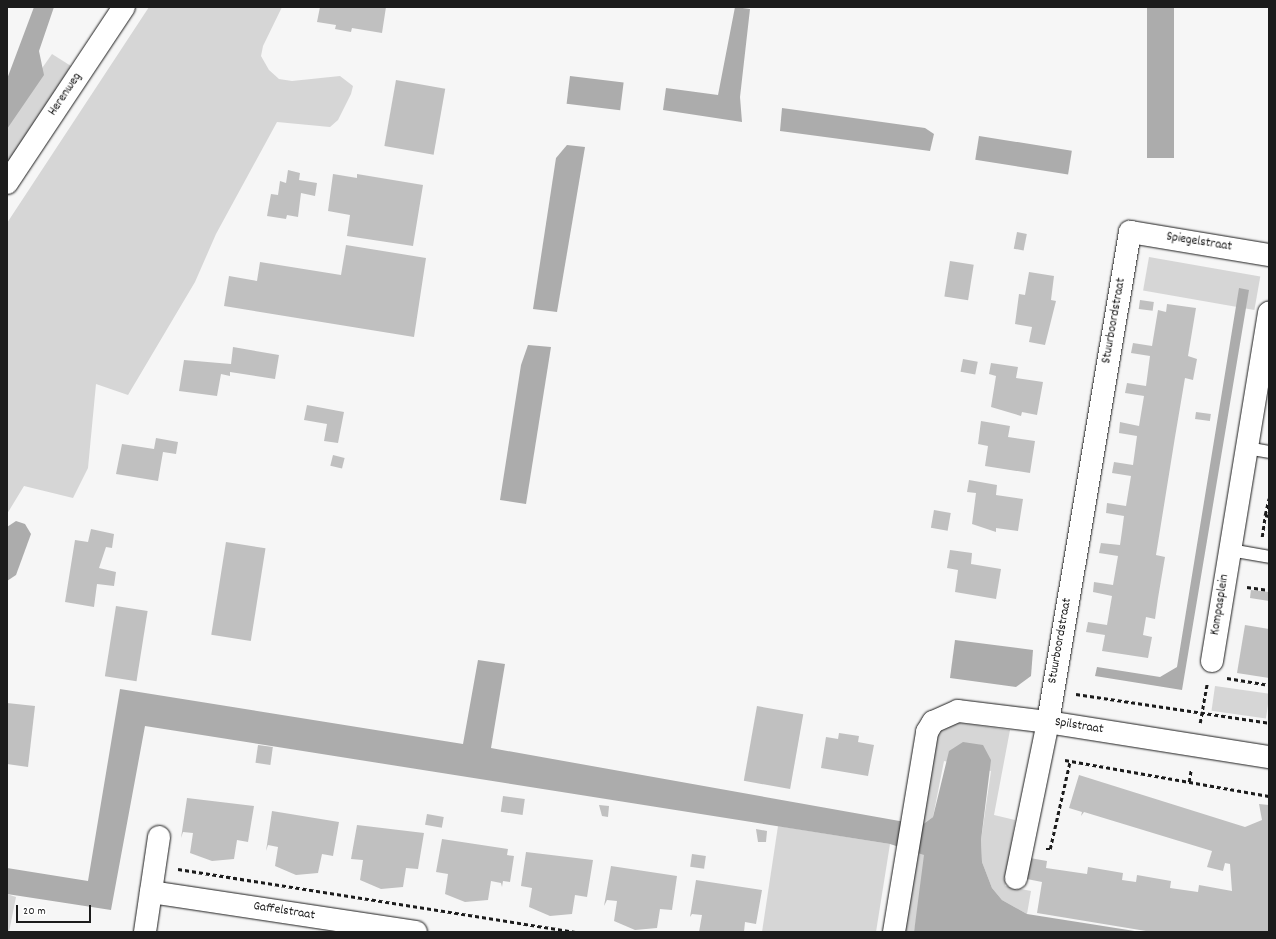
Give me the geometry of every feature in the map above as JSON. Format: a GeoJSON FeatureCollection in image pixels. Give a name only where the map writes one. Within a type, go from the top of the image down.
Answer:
{"type":"FeatureCollection","features":[{"type":"Feature","properties":{"kind":"street","name":"Herenweg"},"geometry":{"type":"LineString","coordinates":[[7,183],[124,7]]}},
{"type":"Feature","properties":{"kind":"street","name":"Spiegelstraat"},"geometry":{"type":"LineString","coordinates":[[1130,232],[1269,255]]}},
{"type":"Feature","properties":{"kind":"street","name":"Stuurboordstraat"},"geometry":{"type":"LineString","coordinates":[[1048,722],[1130,232]]}},
{"type":"Feature","properties":{"kind":"street","name":"Kompasplein"},"geometry":{"type":"LineString","coordinates":[[1218,669],[1230,550],[1269,313]]}},
{"type":"Feature","properties":{"kind":"street"},"geometry":{"type":"LineString","coordinates":[[894,932],[917,800],[927,732],[942,716],[958,711],[1048,722]]}},
{"type":"Feature","properties":{"kind":"street","name":"Spilstraat"},"geometry":{"type":"LineString","coordinates":[[1016,878],[1048,722],[1269,757]]}},
{"type":"Feature","properties":{"kind":"street"},"geometry":{"type":"LineString","coordinates":[[145,932],[159,837]]}},
{"type":"Feature","properties":{"kind":"street","name":"Gaffelstraat"},"geometry":{"type":"LineString","coordinates":[[151,892],[416,932]]}},
{"type":"Feature","properties":{"kind":"lane"},"geometry":{"type":"LineString","coordinates":[[1247,448],[1269,452]]}},
{"type":"Feature","properties":{"kind":"lane"},"geometry":{"type":"LineString","coordinates":[[1230,550],[1264,556]]}},
{"type":"Feature","properties":{"kind":"path"},"geometry":{"type":"LineString","coordinates":[[1264,556],[1265,515],[1269,498]]}},
{"type":"Feature","properties":{"kind":"path"},"geometry":{"type":"LineString","coordinates":[[1265,515],[1269,516]]}},
{"type":"Feature","properties":{"kind":"path"},"geometry":{"type":"LineString","coordinates":[[1218,669],[1269,685]]}},
{"type":"Feature","properties":{"kind":"path"},"geometry":{"type":"LineString","coordinates":[[1053,691],[1269,723]]}},
{"type":"Feature","properties":{"kind":"path"},"geometry":{"type":"LineString","coordinates":[[1041,756],[1269,796]]}},
{"type":"Feature","properties":{"kind":"path"},"geometry":{"type":"LineString","coordinates":[[155,865],[577,932]]}},
{"type":"Feature","properties":{"kind":"shaded area"},"geometry":{"type":"Polygon","coordinates":[[[34,7],[54,7],[39,51],[44,75],[7,129],[7,79],[34,7]]]}},
{"type":"Feature","properties":{"kind":"shaded area"},"geometry":{"type":"Polygon","coordinates":[[[149,7],[282,7],[263,46],[261,56],[269,70],[279,79],[292,81],[340,76],[353,86],[351,94],[338,120],[330,127],[277,122],[216,234],[195,282],[128,395],[96,384],[88,468],[73,498],[24,486],[7,514],[7,223],[149,7]]]}},
{"type":"Feature","properties":{"kind":"shaded area"},"geometry":{"type":"Polygon","coordinates":[[[735,7],[750,9],[740,97],[742,122],[663,110],[666,88],[718,95],[735,7]]]}},
{"type":"Feature","properties":{"kind":"shaded area"},"geometry":{"type":"Polygon","coordinates":[[[1147,7],[1174,7],[1174,158],[1147,158],[1147,7]]]}},
{"type":"Feature","properties":{"kind":"shaded area"},"geometry":{"type":"Polygon","coordinates":[[[52,54],[71,66],[7,165],[7,118],[52,54]]]}},
{"type":"Feature","properties":{"kind":"shaded area"},"geometry":{"type":"Polygon","coordinates":[[[570,76],[624,83],[620,110],[567,104],[570,76]]]}},
{"type":"Feature","properties":{"kind":"shaded area"},"geometry":{"type":"Polygon","coordinates":[[[782,108],[925,128],[934,134],[930,151],[780,131],[782,108]]]}},
{"type":"Feature","properties":{"kind":"shaded area"},"geometry":{"type":"Polygon","coordinates":[[[979,136],[1072,151],[1068,174],[975,160],[979,136]]]}},
{"type":"Feature","properties":{"kind":"shaded area"},"geometry":{"type":"Polygon","coordinates":[[[567,145],[585,147],[557,312],[533,309],[556,158],[567,145]]]}},
{"type":"Feature","properties":{"kind":"shaded area"},"geometry":{"type":"Polygon","coordinates":[[[1149,257],[1260,277],[1254,310],[1143,290],[1149,257]]]}},
{"type":"Feature","properties":{"kind":"shaded area"},"geometry":{"type":"Polygon","coordinates":[[[1239,288],[1249,290],[1182,690],[1095,676],[1097,667],[1160,677],[1177,667],[1239,288]]]}},
{"type":"Feature","properties":{"kind":"shaded area"},"geometry":{"type":"Polygon","coordinates":[[[528,345],[551,347],[526,504],[500,500],[521,365],[528,345]]]}},
{"type":"Feature","properties":{"kind":"shaded area"},"geometry":{"type":"Polygon","coordinates":[[[16,521],[25,524],[31,534],[16,575],[7,581],[7,527],[16,521]]]}},
{"type":"Feature","properties":{"kind":"shaded area"},"geometry":{"type":"Polygon","coordinates":[[[955,640],[1033,650],[1031,676],[1016,687],[950,678],[955,640]]]}},
{"type":"Feature","properties":{"kind":"shaded area"},"geometry":{"type":"Polygon","coordinates":[[[478,660],[505,664],[491,748],[922,825],[933,817],[949,751],[963,742],[983,745],[991,760],[981,840],[982,862],[992,888],[1002,900],[1027,914],[1141,932],[914,932],[924,855],[890,844],[145,726],[111,910],[7,894],[7,868],[88,881],[120,689],[463,744],[478,660]]]}},
{"type":"Feature","properties":{"kind":"shaded area"},"geometry":{"type":"Polygon","coordinates":[[[1215,686],[1269,694],[1266,718],[1212,711],[1215,686]]]}},
{"type":"Feature","properties":{"kind":"shaded area"},"geometry":{"type":"Polygon","coordinates":[[[953,722],[1010,730],[994,815],[1015,820],[1005,886],[1031,891],[1027,914],[1002,900],[992,888],[982,862],[981,840],[991,771],[944,761],[933,817],[922,825],[936,739],[940,731],[953,722]]]}},
{"type":"Feature","properties":{"kind":"shaded area"},"geometry":{"type":"Polygon","coordinates":[[[778,826],[890,844],[876,932],[762,932],[778,826]]]}},
{"type":"Feature","properties":{"kind":"shaded area"},"geometry":{"type":"Polygon","coordinates":[[[918,851],[924,854],[926,862],[914,932],[904,932],[918,851]]]}},
{"type":"Feature","properties":{"kind":"shaded area"},"geometry":{"type":"Polygon","coordinates":[[[7,894],[16,897],[9,932],[7,932],[7,894]]]}},
{"type":"Feature","properties":{"kind":"building"},"geometry":{"type":"Polygon","coordinates":[[[320,7],[386,7],[382,33],[352,28],[351,32],[335,29],[336,25],[317,22],[320,7]]]}},
{"type":"Feature","properties":{"kind":"building"},"geometry":{"type":"Polygon","coordinates":[[[396,80],[445,89],[434,155],[384,146],[396,80]]]}},
{"type":"Feature","properties":{"kind":"building"},"geometry":{"type":"Polygon","coordinates":[[[288,170],[300,173],[299,180],[317,183],[315,196],[301,193],[298,217],[287,215],[286,219],[267,216],[271,194],[278,195],[280,181],[286,183],[288,170]]]}},
{"type":"Feature","properties":{"kind":"building"},"geometry":{"type":"Polygon","coordinates":[[[333,174],[357,178],[357,174],[423,185],[413,246],[347,236],[350,215],[328,211],[333,174]]]}},
{"type":"Feature","properties":{"kind":"building"},"geometry":{"type":"Polygon","coordinates":[[[1017,232],[1027,234],[1024,251],[1014,249],[1017,232]]]}},
{"type":"Feature","properties":{"kind":"building"},"geometry":{"type":"Polygon","coordinates":[[[346,245],[426,258],[414,337],[224,306],[229,276],[257,281],[260,262],[341,275],[346,245]]]}},
{"type":"Feature","properties":{"kind":"building"},"geometry":{"type":"Polygon","coordinates":[[[950,261],[974,265],[968,300],[944,297],[950,261]]]}},
{"type":"Feature","properties":{"kind":"building"},"geometry":{"type":"Polygon","coordinates":[[[1029,272],[1054,276],[1051,300],[1056,301],[1045,345],[1029,342],[1032,327],[1015,324],[1019,294],[1025,295],[1029,272]]]}},
{"type":"Feature","properties":{"kind":"building"},"geometry":{"type":"Polygon","coordinates":[[[1140,300],[1154,302],[1153,311],[1139,309],[1140,300]]]}},
{"type":"Feature","properties":{"kind":"building"},"geometry":{"type":"Polygon","coordinates":[[[1167,304],[1196,308],[1188,356],[1197,359],[1193,380],[1185,378],[1175,437],[1156,555],[1165,557],[1155,619],[1146,617],[1143,635],[1152,637],[1148,658],[1102,651],[1105,635],[1086,632],[1088,622],[1107,625],[1112,596],[1093,592],[1094,582],[1113,585],[1118,556],[1099,553],[1101,543],[1120,545],[1124,516],[1106,513],[1107,503],[1126,506],[1131,476],[1112,473],[1114,462],[1133,465],[1137,436],[1119,433],[1120,422],[1139,426],[1144,396],[1125,393],[1127,383],[1146,386],[1150,356],[1131,353],[1133,343],[1152,346],[1158,310],[1166,312],[1167,304]]]}},
{"type":"Feature","properties":{"kind":"building"},"geometry":{"type":"Polygon","coordinates":[[[233,347],[279,355],[275,379],[230,372],[230,376],[221,374],[217,396],[179,391],[184,360],[231,364],[233,347]]]}},
{"type":"Feature","properties":{"kind":"building"},"geometry":{"type":"Polygon","coordinates":[[[963,359],[978,362],[975,375],[961,372],[963,359]]]}},
{"type":"Feature","properties":{"kind":"building"},"geometry":{"type":"Polygon","coordinates":[[[991,363],[1018,367],[1016,378],[1043,382],[1037,415],[1022,412],[1021,416],[991,407],[996,376],[989,374],[991,363]]]}},
{"type":"Feature","properties":{"kind":"building"},"geometry":{"type":"Polygon","coordinates":[[[307,405],[344,412],[338,443],[324,441],[327,424],[304,420],[307,405]]]}},
{"type":"Feature","properties":{"kind":"building"},"geometry":{"type":"Polygon","coordinates":[[[1196,412],[1211,414],[1210,421],[1195,419],[1196,412]]]}},
{"type":"Feature","properties":{"kind":"building"},"geometry":{"type":"Polygon","coordinates":[[[981,421],[1010,426],[1008,437],[1035,441],[1030,473],[985,466],[988,446],[978,444],[981,421]]]}},
{"type":"Feature","properties":{"kind":"building"},"geometry":{"type":"Polygon","coordinates":[[[156,438],[178,442],[176,454],[163,452],[158,481],[116,474],[122,444],[154,449],[156,438]]]}},
{"type":"Feature","properties":{"kind":"building"},"geometry":{"type":"Polygon","coordinates":[[[333,455],[345,458],[342,469],[330,466],[333,455]]]}},
{"type":"Feature","properties":{"kind":"building"},"geometry":{"type":"Polygon","coordinates":[[[969,480],[997,485],[996,495],[1023,499],[1018,531],[996,528],[996,532],[972,524],[976,493],[967,492],[969,480]]]}},
{"type":"Feature","properties":{"kind":"building"},"geometry":{"type":"Polygon","coordinates":[[[934,510],[951,513],[948,531],[931,528],[934,510]]]}},
{"type":"Feature","properties":{"kind":"building"},"geometry":{"type":"Polygon","coordinates":[[[91,529],[114,534],[112,548],[106,547],[99,568],[116,572],[114,586],[97,584],[94,607],[65,602],[75,540],[88,542],[91,529]]]}},
{"type":"Feature","properties":{"kind":"building"},"geometry":{"type":"Polygon","coordinates":[[[226,542],[266,548],[251,641],[211,635],[226,542]]]}},
{"type":"Feature","properties":{"kind":"building"},"geometry":{"type":"Polygon","coordinates":[[[950,550],[972,553],[971,564],[1001,569],[996,599],[955,592],[958,570],[947,568],[950,550]]]}},
{"type":"Feature","properties":{"kind":"building"},"geometry":{"type":"Polygon","coordinates":[[[1251,590],[1269,592],[1269,601],[1250,598],[1251,590]]]}},
{"type":"Feature","properties":{"kind":"building"},"geometry":{"type":"Polygon","coordinates":[[[116,606],[148,611],[136,681],[105,676],[116,606]]]}},
{"type":"Feature","properties":{"kind":"building"},"geometry":{"type":"Polygon","coordinates":[[[1245,625],[1269,629],[1269,678],[1237,673],[1245,625]]]}},
{"type":"Feature","properties":{"kind":"building"},"geometry":{"type":"Polygon","coordinates":[[[7,703],[35,706],[28,767],[7,764],[7,703]]]}},
{"type":"Feature","properties":{"kind":"building"},"geometry":{"type":"Polygon","coordinates":[[[757,706],[803,714],[790,789],[744,781],[757,706]]]}},
{"type":"Feature","properties":{"kind":"building"},"geometry":{"type":"Polygon","coordinates":[[[839,733],[859,736],[858,742],[874,745],[868,776],[821,768],[826,737],[838,739],[839,733]]]}},
{"type":"Feature","properties":{"kind":"building"},"geometry":{"type":"Polygon","coordinates":[[[258,745],[273,747],[270,765],[255,763],[258,745]]]}},
{"type":"Feature","properties":{"kind":"building"},"geometry":{"type":"Polygon","coordinates":[[[1079,775],[1245,827],[1262,820],[1259,804],[1269,805],[1269,932],[1152,932],[1037,913],[1042,882],[1027,879],[1030,858],[1047,861],[1046,868],[1087,874],[1088,867],[1123,873],[1122,880],[1136,882],[1137,875],[1171,881],[1170,888],[1198,892],[1199,885],[1232,891],[1230,864],[1225,863],[1223,871],[1207,867],[1212,851],[1084,812],[1081,816],[1082,812],[1069,808],[1079,775]]]}},
{"type":"Feature","properties":{"kind":"building"},"geometry":{"type":"Polygon","coordinates":[[[503,796],[525,799],[523,815],[501,812],[503,796]]]}},
{"type":"Feature","properties":{"kind":"building"},"geometry":{"type":"Polygon","coordinates":[[[187,798],[254,806],[248,842],[237,840],[234,859],[212,861],[190,853],[193,833],[183,832],[181,838],[187,798]]]}},
{"type":"Feature","properties":{"kind":"building"},"geometry":{"type":"Polygon","coordinates":[[[599,805],[609,806],[608,817],[602,816],[599,805]]]}},
{"type":"Feature","properties":{"kind":"building"},"geometry":{"type":"Polygon","coordinates":[[[272,811],[339,822],[333,856],[322,854],[318,873],[296,875],[275,866],[278,847],[268,845],[266,851],[272,811]]]}},
{"type":"Feature","properties":{"kind":"building"},"geometry":{"type":"Polygon","coordinates":[[[427,814],[444,817],[442,828],[425,825],[427,814]]]}},
{"type":"Feature","properties":{"kind":"building"},"geometry":{"type":"Polygon","coordinates":[[[357,825],[424,833],[418,869],[406,868],[403,887],[381,889],[360,880],[363,860],[351,859],[357,825]]]}},
{"type":"Feature","properties":{"kind":"building"},"geometry":{"type":"Polygon","coordinates":[[[756,829],[767,831],[766,842],[758,842],[756,829]]]}},
{"type":"Feature","properties":{"kind":"building"},"geometry":{"type":"Polygon","coordinates":[[[442,839],[508,849],[507,855],[514,856],[510,882],[503,881],[502,887],[501,883],[491,881],[488,900],[465,902],[445,894],[448,874],[436,872],[442,839]]]}},
{"type":"Feature","properties":{"kind":"building"},"geometry":{"type":"Polygon","coordinates":[[[526,852],[593,860],[587,897],[575,895],[572,914],[550,916],[529,907],[532,888],[521,886],[526,852]]]}},
{"type":"Feature","properties":{"kind":"building"},"geometry":{"type":"Polygon","coordinates":[[[692,854],[706,856],[704,869],[690,867],[692,854]]]}},
{"type":"Feature","properties":{"kind":"building"},"geometry":{"type":"Polygon","coordinates":[[[611,866],[677,876],[672,910],[660,909],[657,928],[635,930],[614,921],[617,901],[607,900],[604,906],[611,866]]]}},
{"type":"Feature","properties":{"kind":"building"},"geometry":{"type":"Polygon","coordinates":[[[696,880],[762,890],[756,924],[745,922],[744,932],[699,932],[702,915],[692,914],[690,917],[696,880]]]}}]}
